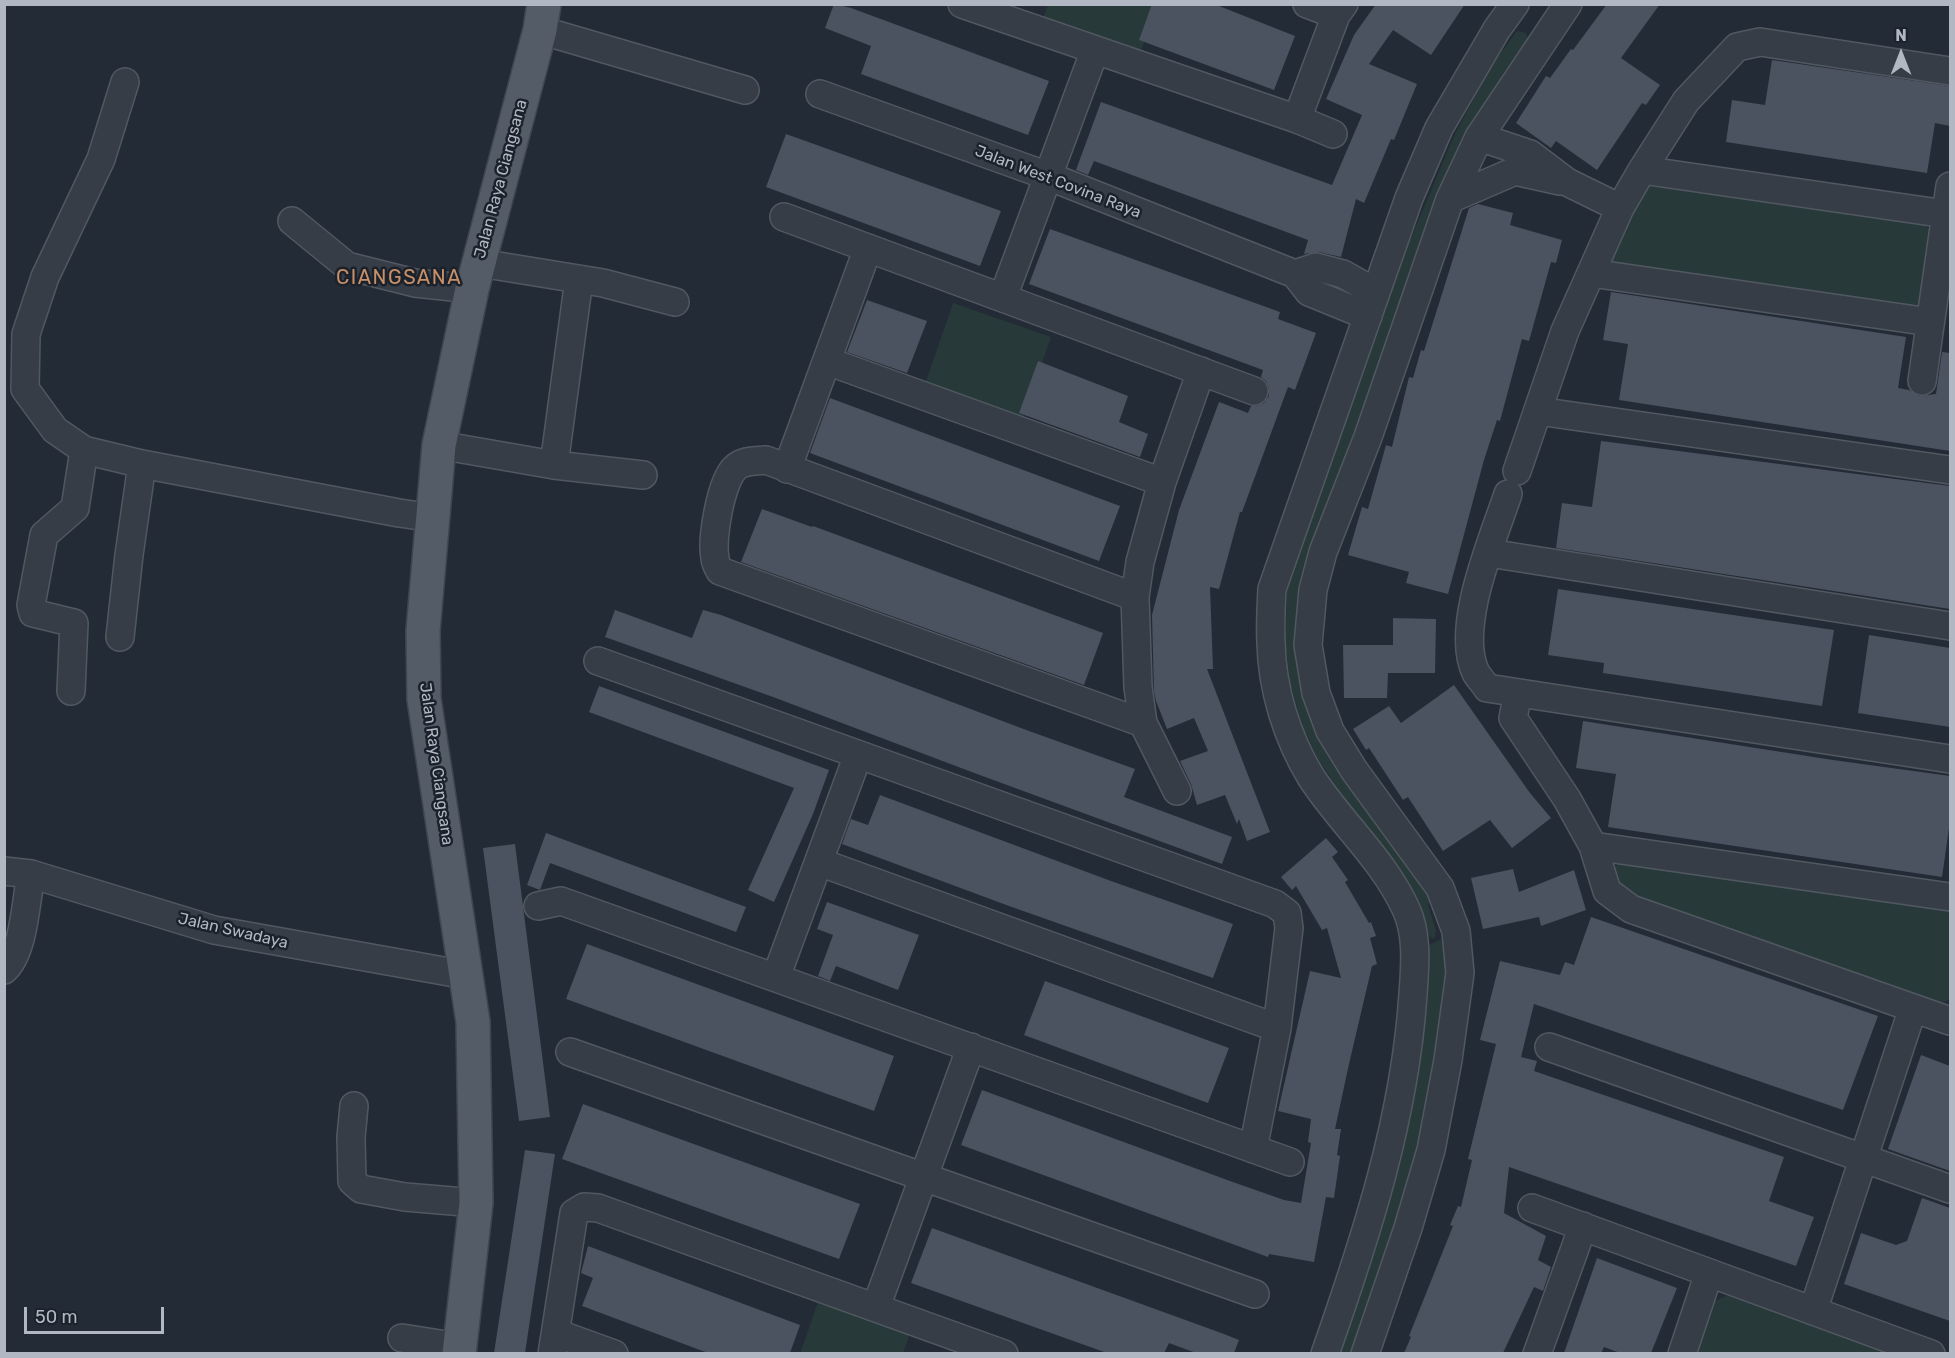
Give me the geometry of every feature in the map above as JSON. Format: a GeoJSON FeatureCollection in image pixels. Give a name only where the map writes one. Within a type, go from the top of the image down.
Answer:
{"type":"FeatureCollection","features":[{"type":"Feature","properties":{"kind":"main road","name":"Jalan Raya Ciangsana"},"geometry":{"type":"LineString","coordinates":[[459,1350],[476,1203],[473,1022],[424,699],[423,631],[439,445],[476,276],[542,17]]}},
{"type":"Feature","properties":{"kind":"street"},"geometry":{"type":"LineString","coordinates":[[962,4],[1297,119],[1334,134]]}},
{"type":"Feature","properties":{"kind":"street"},"geometry":{"type":"LineString","coordinates":[[1297,119],[1340,10],[1307,4]]}},
{"type":"Feature","properties":{"kind":"street"},"geometry":{"type":"LineString","coordinates":[[1325,1353],[1344,1305],[1399,1109],[1411,1033],[1416,952],[1407,911],[1391,882],[1311,777],[1289,733],[1276,687],[1271,646],[1272,589],[1409,198],[1439,128],[1497,29],[1515,4]]}},
{"type":"Feature","properties":{"kind":"street"},"geometry":{"type":"LineString","coordinates":[[1365,1353],[1408,1228],[1431,1150],[1448,1060],[1460,973],[1456,931],[1440,888],[1354,770],[1330,731],[1316,693],[1308,645],[1313,590],[1323,552],[1368,437],[1450,200],[1479,137],[1562,7]]}},
{"type":"Feature","properties":{"kind":"street"},"geometry":{"type":"LineString","coordinates":[[542,17],[746,90]]}},
{"type":"Feature","properties":{"kind":"street"},"geometry":{"type":"LineString","coordinates":[[1950,71],[1760,42],[1737,47],[1686,102],[1620,208],[1565,331],[1488,553],[1470,614],[1470,649],[1476,672],[1487,688],[1950,759]]}},
{"type":"Feature","properties":{"kind":"street"},"geometry":{"type":"LineString","coordinates":[[1004,297],[1095,50]]}},
{"type":"Feature","properties":{"kind":"street"},"geometry":{"type":"LineString","coordinates":[[125,82],[101,159],[45,277],[27,334],[25,389],[54,430],[84,450],[142,464],[434,518]]}},
{"type":"Feature","properties":{"kind":"street","name":"Jalan West Covina Raya"},"geometry":{"type":"LineString","coordinates":[[820,94],[1048,176],[1295,274],[1310,292],[1371,304]]}},
{"type":"Feature","properties":{"kind":"street"},"geometry":{"type":"LineString","coordinates":[[1479,137],[1530,154],[1567,182],[1620,208]]}},
{"type":"Feature","properties":{"kind":"street"},"geometry":{"type":"LineString","coordinates":[[1642,170],[1946,214]]}},
{"type":"Feature","properties":{"kind":"street"},"geometry":{"type":"LineString","coordinates":[[1450,200],[1515,171],[1567,182]]}},
{"type":"Feature","properties":{"kind":"street"},"geometry":{"type":"LineString","coordinates":[[1922,381],[1950,186]]}},
{"type":"Feature","properties":{"kind":"street"},"geometry":{"type":"LineString","coordinates":[[784,217],[1254,391]]}},
{"type":"Feature","properties":{"kind":"street"},"geometry":{"type":"LineString","coordinates":[[292,221],[347,266],[415,283],[476,276],[579,279],[675,302]]}},
{"type":"Feature","properties":{"kind":"street"},"geometry":{"type":"LineString","coordinates":[[787,469],[868,248]]}},
{"type":"Feature","properties":{"kind":"street"},"geometry":{"type":"LineString","coordinates":[[1592,273],[1930,322]]}},
{"type":"Feature","properties":{"kind":"street"},"geometry":{"type":"LineString","coordinates":[[554,465],[579,279]]}},
{"type":"Feature","properties":{"kind":"street"},"geometry":{"type":"LineString","coordinates":[[826,361],[1162,482]]}},
{"type":"Feature","properties":{"kind":"street"},"geometry":{"type":"LineString","coordinates":[[1177,791],[1143,723],[1138,687],[1135,597],[1140,562],[1162,482],[1201,371]]}},
{"type":"Feature","properties":{"kind":"street"},"geometry":{"type":"LineString","coordinates":[[1538,411],[1950,470]]}},
{"type":"Feature","properties":{"kind":"street"},"geometry":{"type":"LineString","coordinates":[[439,445],[554,465],[643,475]]}},
{"type":"Feature","properties":{"kind":"street"},"geometry":{"type":"LineString","coordinates":[[71,691],[74,623],[33,613],[31,604],[44,535],[75,508],[84,450]]}},
{"type":"Feature","properties":{"kind":"street"},"geometry":{"type":"LineString","coordinates":[[1135,597],[766,460],[746,462],[734,468],[724,486],[718,509],[715,559],[720,571],[1143,723]]}},
{"type":"Feature","properties":{"kind":"street"},"geometry":{"type":"LineString","coordinates":[[120,638],[142,464]]}},
{"type":"Feature","properties":{"kind":"street"},"geometry":{"type":"LineString","coordinates":[[1488,553],[1950,626]]}},
{"type":"Feature","properties":{"kind":"street"},"geometry":{"type":"LineString","coordinates":[[598,661],[1275,904],[1287,913],[1289,928],[1277,1028],[1253,1149]]}},
{"type":"Feature","properties":{"kind":"street"},"geometry":{"type":"LineString","coordinates":[[1518,693],[1513,718],[1567,799],[1593,846],[1607,891],[1631,909],[1950,1021]]}},
{"type":"Feature","properties":{"kind":"street"},"geometry":{"type":"LineString","coordinates":[[776,977],[858,754]]}},
{"type":"Feature","properties":{"kind":"street"},"geometry":{"type":"LineString","coordinates":[[1593,846],[1950,897]]}},
{"type":"Feature","properties":{"kind":"street"},"geometry":{"type":"LineString","coordinates":[[819,862],[1277,1028]]}},
{"type":"Feature","properties":{"kind":"street"},"geometry":{"type":"LineString","coordinates":[[4,970],[11,964],[18,950],[18,872]]}},
{"type":"Feature","properties":{"kind":"street","name":"Jalan Swadaya"},"geometry":{"type":"LineString","coordinates":[[18,872],[214,930],[466,975]]}},
{"type":"Feature","properties":{"kind":"street"},"geometry":{"type":"LineString","coordinates":[[538,906],[561,901],[1290,1162]]}},
{"type":"Feature","properties":{"kind":"street"},"geometry":{"type":"LineString","coordinates":[[1416,952],[1456,931]]}},
{"type":"Feature","properties":{"kind":"street"},"geometry":{"type":"LineString","coordinates":[[1813,1311],[1913,1008]]}},
{"type":"Feature","properties":{"kind":"street"},"geometry":{"type":"LineString","coordinates":[[876,1307],[971,1047]]}},
{"type":"Feature","properties":{"kind":"street"},"geometry":{"type":"LineString","coordinates":[[1549,1047],[1950,1189]]}},
{"type":"Feature","properties":{"kind":"street"},"geometry":{"type":"LineString","coordinates":[[570,1052],[1255,1294]]}},
{"type":"Feature","properties":{"kind":"street"},"geometry":{"type":"LineString","coordinates":[[354,1106],[351,1137],[352,1180],[361,1189],[405,1197],[476,1203]]}},
{"type":"Feature","properties":{"kind":"street"},"geometry":{"type":"LineString","coordinates":[[614,1353],[554,1343],[574,1213],[584,1207],[598,1208],[1004,1353]]}},
{"type":"Feature","properties":{"kind":"street"},"geometry":{"type":"LineString","coordinates":[[1532,1208],[1919,1351]]}},
{"type":"Feature","properties":{"kind":"street"},"geometry":{"type":"LineString","coordinates":[[1537,1353],[1582,1226]]}},
{"type":"Feature","properties":{"kind":"street"},"geometry":{"type":"LineString","coordinates":[[1682,1353],[1709,1273]]}},
{"type":"Feature","properties":{"kind":"street"},"geometry":{"type":"LineString","coordinates":[[402,1338],[459,1350]]}},
{"type":"Feature","properties":{"kind":"shaded area"},"geometry":{"type":"Polygon","coordinates":[[[1048,5],[1157,5],[1139,57],[1041,23],[1048,5]]]}},
{"type":"Feature","properties":{"kind":"shaded area"},"geometry":{"type":"Polygon","coordinates":[[[1517,31],[1526,33],[1528,39],[1504,72],[1466,142],[1301,591],[1304,681],[1433,899],[1428,904],[1436,931],[1432,939],[1427,933],[1420,905],[1399,869],[1338,790],[1316,755],[1303,727],[1290,683],[1285,643],[1287,588],[1393,281],[1454,136],[1492,65],[1517,31]]]}},
{"type":"Feature","properties":{"kind":"shaded area"},"geometry":{"type":"Polygon","coordinates":[[[1657,181],[1926,226],[1933,234],[1921,304],[1908,309],[1620,269],[1611,261],[1608,251],[1642,187],[1657,181]]]}},
{"type":"Feature","properties":{"kind":"shaded area"},"geometry":{"type":"Polygon","coordinates":[[[953,303],[1051,337],[1020,427],[922,393],[953,303]]]}},
{"type":"Feature","properties":{"kind":"shaded area"},"geometry":{"type":"Polygon","coordinates":[[[1620,861],[1950,910],[1950,998],[1947,1001],[1935,1003],[1635,901],[1614,884],[1612,870],[1620,861]]]}},
{"type":"Feature","properties":{"kind":"shaded area"},"geometry":{"type":"Polygon","coordinates":[[[1456,931],[1443,1086],[1365,1353],[1326,1354],[1344,1305],[1416,952],[1456,931]]]}},
{"type":"Feature","properties":{"kind":"shaded area"},"geometry":{"type":"Polygon","coordinates":[[[1732,1294],[1872,1340],[1889,1353],[1694,1354],[1701,1324],[1708,1309],[1722,1298],[1732,1294]]]}},
{"type":"Feature","properties":{"kind":"shaded area"},"geometry":{"type":"Polygon","coordinates":[[[820,1296],[912,1328],[903,1353],[800,1354],[820,1296]]]}},
{"type":"Feature","properties":{"kind":"building"},"geometry":{"type":"Polygon","coordinates":[[[834,4],[851,8],[1049,81],[1028,135],[861,74],[871,46],[825,28],[834,4]]]}},
{"type":"Feature","properties":{"kind":"building"},"geometry":{"type":"Polygon","coordinates":[[[1152,4],[1214,4],[1295,36],[1274,90],[1139,40],[1152,4]]]}},
{"type":"Feature","properties":{"kind":"building"},"geometry":{"type":"Polygon","coordinates":[[[1376,4],[1465,4],[1431,55],[1393,30],[1369,64],[1417,84],[1364,203],[1356,199],[1341,257],[1319,252],[1304,254],[1308,240],[1094,161],[1088,175],[1076,170],[1101,102],[1332,185],[1362,115],[1326,99],[1354,35],[1376,4]]]}},
{"type":"Feature","properties":{"kind":"building"},"geometry":{"type":"Polygon","coordinates":[[[1607,4],[1660,4],[1621,58],[1660,85],[1646,105],[1642,103],[1597,170],[1556,141],[1551,148],[1516,123],[1546,76],[1550,78],[1607,4]]]}},
{"type":"Feature","properties":{"kind":"building"},"geometry":{"type":"Polygon","coordinates":[[[1772,60],[1950,86],[1950,126],[1935,123],[1927,173],[1726,142],[1732,100],[1765,105],[1772,60]]]}},
{"type":"Feature","properties":{"kind":"building"},"geometry":{"type":"Polygon","coordinates":[[[786,134],[1001,211],[980,266],[766,187],[786,134]]]}},
{"type":"Feature","properties":{"kind":"building"},"geometry":{"type":"Polygon","coordinates":[[[1478,204],[1513,213],[1510,225],[1562,240],[1556,263],[1551,262],[1529,341],[1522,339],[1500,421],[1497,420],[1484,460],[1448,594],[1406,583],[1409,572],[1348,555],[1362,507],[1368,509],[1386,445],[1392,447],[1409,377],[1413,378],[1421,350],[1424,351],[1469,208],[1478,204]]]}},
{"type":"Feature","properties":{"kind":"building"},"geometry":{"type":"Polygon","coordinates":[[[1050,229],[1280,312],[1278,319],[1316,333],[1295,390],[1288,387],[1242,512],[1240,512],[1219,589],[1210,587],[1213,669],[1207,669],[1270,832],[1247,841],[1239,819],[1237,824],[1225,795],[1197,805],[1191,784],[1180,761],[1208,751],[1194,718],[1167,729],[1154,691],[1152,615],[1179,510],[1219,402],[1248,413],[1251,406],[1264,403],[1269,396],[1269,388],[1261,377],[1263,370],[1029,284],[1050,229]]]}},
{"type":"Feature","properties":{"kind":"building"},"geometry":{"type":"Polygon","coordinates":[[[1611,292],[1906,337],[1898,388],[1909,390],[1919,396],[1936,394],[1942,352],[1950,353],[1950,451],[1619,400],[1628,344],[1603,340],[1611,292]]]}},
{"type":"Feature","properties":{"kind":"building"},"geometry":{"type":"Polygon","coordinates":[[[867,300],[927,321],[907,373],[847,352],[867,300]]]}},
{"type":"Feature","properties":{"kind":"building"},"geometry":{"type":"Polygon","coordinates":[[[1038,361],[1128,396],[1119,422],[1148,434],[1140,457],[1019,413],[1038,361]]]}},
{"type":"Feature","properties":{"kind":"building"},"geometry":{"type":"Polygon","coordinates":[[[830,398],[1120,506],[1099,561],[810,453],[830,398]]]}},
{"type":"Feature","properties":{"kind":"building"},"geometry":{"type":"Polygon","coordinates":[[[1601,441],[1950,486],[1950,609],[1556,548],[1562,503],[1592,507],[1601,441]]]}},
{"type":"Feature","properties":{"kind":"building"},"geometry":{"type":"Polygon","coordinates":[[[762,509],[1103,633],[1084,685],[741,562],[762,509]]]}},
{"type":"Feature","properties":{"kind":"building"},"geometry":{"type":"Polygon","coordinates":[[[1558,589],[1834,630],[1822,706],[1603,673],[1604,663],[1548,655],[1558,589]]]}},
{"type":"Feature","properties":{"kind":"building"},"geometry":{"type":"Polygon","coordinates":[[[615,610],[692,638],[703,610],[721,615],[1135,769],[1124,797],[1232,837],[1222,864],[605,637],[615,610]]]}},
{"type":"Feature","properties":{"kind":"building"},"geometry":{"type":"Polygon","coordinates":[[[1393,618],[1436,619],[1435,673],[1388,673],[1387,698],[1344,698],[1343,645],[1393,645],[1393,618]]]}},
{"type":"Feature","properties":{"kind":"building"},"geometry":{"type":"Polygon","coordinates":[[[1869,635],[1950,648],[1950,727],[1858,713],[1869,635]]]}},
{"type":"Feature","properties":{"kind":"building"},"geometry":{"type":"Polygon","coordinates":[[[1454,685],[1530,793],[1551,818],[1512,848],[1490,820],[1443,851],[1408,797],[1403,800],[1369,748],[1366,750],[1353,729],[1389,706],[1401,723],[1454,685]]]}},
{"type":"Feature","properties":{"kind":"building"},"geometry":{"type":"Polygon","coordinates":[[[599,686],[829,770],[813,814],[774,902],[748,890],[794,788],[589,712],[599,686]]]}},
{"type":"Feature","properties":{"kind":"building"},"geometry":{"type":"Polygon","coordinates":[[[1583,721],[1950,776],[1950,821],[1942,877],[1608,827],[1616,774],[1576,768],[1583,721]]]}},
{"type":"Feature","properties":{"kind":"building"},"geometry":{"type":"Polygon","coordinates":[[[880,795],[1233,924],[1213,978],[842,844],[851,819],[868,825],[880,795]]]}},
{"type":"Feature","properties":{"kind":"building"},"geometry":{"type":"Polygon","coordinates":[[[546,833],[746,907],[736,932],[550,863],[540,890],[527,885],[546,833]]]}},
{"type":"Feature","properties":{"kind":"building"},"geometry":{"type":"Polygon","coordinates":[[[1326,838],[1338,852],[1332,857],[1348,880],[1345,882],[1369,923],[1371,922],[1376,936],[1370,938],[1377,964],[1372,966],[1335,1129],[1341,1129],[1334,1198],[1326,1197],[1314,1262],[1269,1254],[1268,1257],[961,1145],[982,1090],[1230,1181],[1284,1200],[1301,1203],[1311,1143],[1308,1142],[1311,1119],[1278,1111],[1310,971],[1341,978],[1327,928],[1322,930],[1296,886],[1292,890],[1281,877],[1326,838]]]}},
{"type":"Feature","properties":{"kind":"building"},"geometry":{"type":"Polygon","coordinates":[[[515,844],[550,1117],[519,1121],[483,848],[515,844]]]}},
{"type":"Feature","properties":{"kind":"building"},"geometry":{"type":"Polygon","coordinates":[[[1513,869],[1519,892],[1574,870],[1586,910],[1541,926],[1539,917],[1483,929],[1471,878],[1513,869]]]}},
{"type":"Feature","properties":{"kind":"building"},"geometry":{"type":"Polygon","coordinates":[[[827,902],[919,935],[898,990],[836,966],[830,981],[818,976],[833,935],[817,929],[827,902]]]}},
{"type":"Feature","properties":{"kind":"building"},"geometry":{"type":"Polygon","coordinates":[[[1591,917],[1878,1016],[1843,1110],[1534,1004],[1521,1057],[1537,1061],[1534,1071],[1784,1157],[1769,1201],[1814,1217],[1796,1266],[1509,1167],[1504,1213],[1546,1236],[1538,1260],[1551,1267],[1543,1291],[1534,1287],[1503,1353],[1404,1353],[1453,1226],[1450,1225],[1458,1206],[1461,1207],[1472,1160],[1468,1159],[1496,1044],[1480,1040],[1500,961],[1560,975],[1565,962],[1574,965],[1591,917]]]}},
{"type":"Feature","properties":{"kind":"building"},"geometry":{"type":"Polygon","coordinates":[[[587,944],[894,1056],[874,1111],[566,999],[587,944]]]}},
{"type":"Feature","properties":{"kind":"building"},"geometry":{"type":"Polygon","coordinates":[[[1045,981],[1229,1048],[1208,1103],[1024,1035],[1045,981]]]}},
{"type":"Feature","properties":{"kind":"building"},"geometry":{"type":"Polygon","coordinates":[[[1921,1055],[1950,1066],[1950,1171],[1888,1149],[1921,1055]]]}},
{"type":"Feature","properties":{"kind":"building"},"geometry":{"type":"Polygon","coordinates":[[[583,1104],[860,1204],[839,1259],[562,1159],[583,1104]]]}},
{"type":"Feature","properties":{"kind":"building"},"geometry":{"type":"Polygon","coordinates":[[[525,1150],[555,1154],[525,1353],[494,1353],[525,1150]]]}},
{"type":"Feature","properties":{"kind":"building"},"geometry":{"type":"Polygon","coordinates":[[[1922,1198],[1950,1208],[1950,1321],[1844,1284],[1861,1233],[1896,1245],[1907,1241],[1922,1198]]]}},
{"type":"Feature","properties":{"kind":"building"},"geometry":{"type":"Polygon","coordinates":[[[932,1228],[1239,1340],[1234,1353],[1196,1353],[1169,1343],[1164,1353],[1107,1353],[911,1283],[932,1228]]]}},
{"type":"Feature","properties":{"kind":"building"},"geometry":{"type":"Polygon","coordinates":[[[588,1246],[800,1325],[790,1353],[708,1353],[582,1306],[593,1278],[581,1273],[588,1246]]]}},
{"type":"Feature","properties":{"kind":"building"},"geometry":{"type":"Polygon","coordinates":[[[1597,1258],[1677,1288],[1651,1353],[1620,1353],[1604,1347],[1601,1353],[1564,1353],[1597,1258]]]}},
{"type":"Feature","properties":{"kind":"district","name":"CIANGSANA"},"geometry":{"type":"Point","coordinates":[399,278]}}]}
